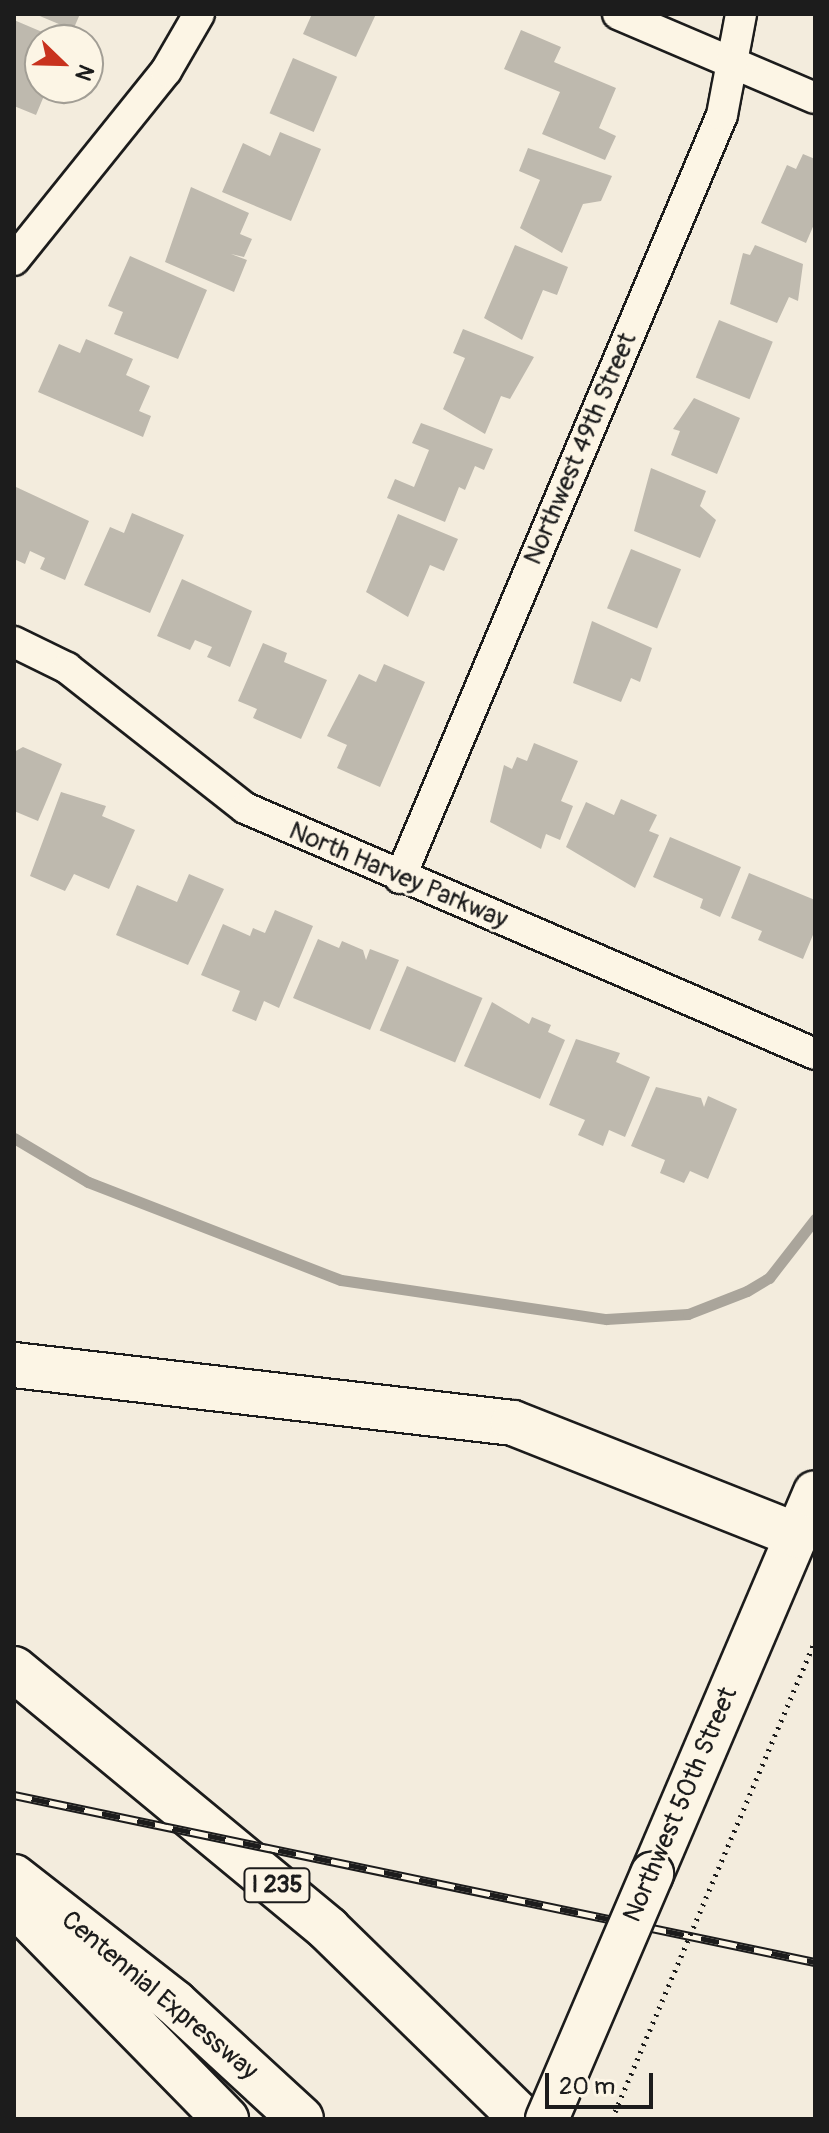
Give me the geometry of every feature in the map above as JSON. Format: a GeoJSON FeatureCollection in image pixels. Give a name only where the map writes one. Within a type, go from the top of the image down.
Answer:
{"type":"FeatureCollection","features":[{"type":"Feature","properties":{"kind":"highway"},"geometry":{"type":"LineString","coordinates":[[14,1365],[513,1423],[796,1535]]}},
{"type":"Feature","properties":{"kind":"highway","name":"I 235"},"geometry":{"type":"LineString","coordinates":[[14,1669],[328,1929],[523,2119]]}},
{"type":"Feature","properties":{"kind":"highway","name":"Centennial Expressway"},"geometry":{"type":"LineString","coordinates":[[14,1877],[175,2003],[301,2119]]}},
{"type":"Feature","properties":{"kind":"highway"},"geometry":{"type":"LineString","coordinates":[[14,1903],[226,2119]]}},
{"type":"Feature","properties":{"kind":"main road","name":"Northwest 50th Street"},"geometry":{"type":"LineString","coordinates":[[547,2119],[815,1492]]}},
{"type":"Feature","properties":{"kind":"street"},"geometry":{"type":"LineString","coordinates":[[14,260],[166,71],[199,14]]}},
{"type":"Feature","properties":{"kind":"street"},"geometry":{"type":"LineString","coordinates":[[618,14],[815,98]]}},
{"type":"Feature","properties":{"kind":"street","name":"Northwest 49th Street"},"geometry":{"type":"LineString","coordinates":[[400,878],[722,115],[741,14]]}},
{"type":"Feature","properties":{"kind":"street","name":"North Harvey Parkway"},"geometry":{"type":"LineString","coordinates":[[14,642],[67,668],[245,808],[400,878],[815,1054]]}},
{"type":"Feature","properties":{"kind":"path"},"geometry":{"type":"LineString","coordinates":[[612,2119],[815,1641]]}},
{"type":"Feature","properties":{"kind":"building"},"geometry":{"type":"Polygon","coordinates":[[[35,14],[80,14],[76,24],[59,24],[35,14]]]}},
{"type":"Feature","properties":{"kind":"building"},"geometry":{"type":"Polygon","coordinates":[[[312,14],[376,14],[356,57],[303,34],[312,14]]]}},
{"type":"Feature","properties":{"kind":"building"},"geometry":{"type":"Polygon","coordinates":[[[14,20],[24,24],[24,104],[41,104],[36,115],[14,106],[14,20]]]}},
{"type":"Feature","properties":{"kind":"building"},"geometry":{"type":"Polygon","coordinates":[[[521,30],[561,47],[554,62],[616,88],[599,128],[616,136],[605,160],[542,134],[560,92],[504,69],[521,30]]]}},
{"type":"Feature","properties":{"kind":"building"},"geometry":{"type":"Polygon","coordinates":[[[293,58],[337,77],[314,132],[270,113],[293,58]]]}},
{"type":"Feature","properties":{"kind":"building"},"geometry":{"type":"Polygon","coordinates":[[[280,132],[321,149],[291,221],[222,192],[243,143],[270,156],[280,132]]]}},
{"type":"Feature","properties":{"kind":"building"},"geometry":{"type":"Polygon","coordinates":[[[528,148],[612,176],[601,201],[583,204],[562,253],[520,228],[540,180],[519,171],[528,148]]]}},
{"type":"Feature","properties":{"kind":"building"},"geometry":{"type":"Polygon","coordinates":[[[803,154],[815,159],[815,222],[806,243],[761,223],[787,165],[796,169],[803,154]]]}},
{"type":"Feature","properties":{"kind":"building"},"geometry":{"type":"Polygon","coordinates":[[[191,187],[249,213],[240,234],[252,239],[244,257],[231,254],[247,260],[234,292],[165,262],[191,187]]]}},
{"type":"Feature","properties":{"kind":"building"},"geometry":{"type":"Polygon","coordinates":[[[515,245],[568,267],[557,295],[543,290],[522,340],[484,318],[515,245]]]}},
{"type":"Feature","properties":{"kind":"building"},"geometry":{"type":"Polygon","coordinates":[[[755,245],[803,264],[798,301],[789,297],[777,323],[730,304],[743,253],[750,255],[755,245]]]}},
{"type":"Feature","properties":{"kind":"building"},"geometry":{"type":"Polygon","coordinates":[[[130,256],[207,290],[178,359],[114,334],[123,312],[108,306],[130,256]]]}},
{"type":"Feature","properties":{"kind":"building"},"geometry":{"type":"Polygon","coordinates":[[[719,320],[773,342],[750,399],[696,377],[719,320]]]}},
{"type":"Feature","properties":{"kind":"building"},"geometry":{"type":"Polygon","coordinates":[[[463,329],[534,357],[510,399],[501,396],[485,434],[443,409],[465,358],[453,353],[463,329]]]}},
{"type":"Feature","properties":{"kind":"building"},"geometry":{"type":"Polygon","coordinates":[[[86,339],[133,359],[126,375],[150,386],[139,411],[151,416],[143,437],[38,392],[59,344],[80,353],[86,339]]]}},
{"type":"Feature","properties":{"kind":"building"},"geometry":{"type":"Polygon","coordinates":[[[694,398],[740,418],[717,474],[671,455],[680,431],[673,429],[694,398]]]}},
{"type":"Feature","properties":{"kind":"building"},"geometry":{"type":"Polygon","coordinates":[[[421,423],[493,449],[484,470],[475,466],[465,490],[459,487],[445,522],[387,498],[395,479],[414,487],[429,450],[412,443],[421,423]]]}},
{"type":"Feature","properties":{"kind":"building"},"geometry":{"type":"Polygon","coordinates":[[[651,468],[706,491],[700,506],[716,520],[700,558],[634,531],[651,468]]]}},
{"type":"Feature","properties":{"kind":"building"},"geometry":{"type":"Polygon","coordinates":[[[16,487],[89,521],[65,580],[40,569],[45,558],[30,551],[25,564],[14,559],[16,487]]]}},
{"type":"Feature","properties":{"kind":"building"},"geometry":{"type":"Polygon","coordinates":[[[132,513],[184,535],[150,613],[84,585],[110,527],[124,533],[132,513]]]}},
{"type":"Feature","properties":{"kind":"building"},"geometry":{"type":"Polygon","coordinates":[[[398,514],[458,539],[444,571],[430,565],[408,617],[366,592],[398,514]]]}},
{"type":"Feature","properties":{"kind":"building"},"geometry":{"type":"Polygon","coordinates":[[[631,549],[681,569],[657,629],[607,608],[631,549]]]}},
{"type":"Feature","properties":{"kind":"building"},"geometry":{"type":"Polygon","coordinates":[[[182,579],[252,611],[230,667],[207,657],[212,647],[195,640],[190,650],[157,636],[182,579]]]}},
{"type":"Feature","properties":{"kind":"building"},"geometry":{"type":"Polygon","coordinates":[[[592,621],[652,648],[640,682],[631,678],[621,702],[573,683],[592,621]]]}},
{"type":"Feature","properties":{"kind":"building"},"geometry":{"type":"Polygon","coordinates":[[[263,643],[287,653],[284,662],[327,680],[301,739],[253,718],[257,709],[238,701],[263,643]]]}},
{"type":"Feature","properties":{"kind":"building"},"geometry":{"type":"Polygon","coordinates":[[[384,664],[425,682],[380,787],[337,768],[347,745],[327,736],[359,674],[376,682],[384,664]]]}},
{"type":"Feature","properties":{"kind":"building"},"geometry":{"type":"Polygon","coordinates":[[[534,743],[578,761],[561,801],[573,806],[560,840],[546,834],[541,849],[490,822],[504,765],[512,769],[517,757],[527,761],[534,743]]]}},
{"type":"Feature","properties":{"kind":"building"},"geometry":{"type":"Polygon","coordinates":[[[23,747],[62,764],[38,821],[14,811],[14,752],[23,747]]]}},
{"type":"Feature","properties":{"kind":"building"},"geometry":{"type":"Polygon","coordinates":[[[61,792],[106,806],[102,816],[135,830],[109,889],[74,874],[65,891],[30,876],[61,792]]]}},
{"type":"Feature","properties":{"kind":"building"},"geometry":{"type":"Polygon","coordinates":[[[621,799],[657,815],[649,831],[659,835],[635,888],[566,847],[586,802],[614,815],[621,799]]]}},
{"type":"Feature","properties":{"kind":"building"},"geometry":{"type":"Polygon","coordinates":[[[670,837],[741,867],[720,917],[700,908],[703,899],[653,877],[670,837]]]}},
{"type":"Feature","properties":{"kind":"building"},"geometry":{"type":"Polygon","coordinates":[[[749,873],[815,900],[815,930],[803,959],[758,940],[762,931],[731,918],[749,873]]]}},
{"type":"Feature","properties":{"kind":"building"},"geometry":{"type":"Polygon","coordinates":[[[189,874],[224,889],[188,965],[116,935],[137,885],[177,902],[189,874]]]}},
{"type":"Feature","properties":{"kind":"building"},"geometry":{"type":"Polygon","coordinates":[[[275,910],[313,926],[279,1008],[264,1001],[256,1021],[232,1011],[240,991],[201,975],[223,924],[250,936],[253,928],[265,933],[275,910]]]}},
{"type":"Feature","properties":{"kind":"building"},"geometry":{"type":"Polygon","coordinates":[[[318,939],[339,948],[342,941],[363,950],[366,960],[370,949],[399,960],[370,1030],[293,998],[318,939]]]}},
{"type":"Feature","properties":{"kind":"building"},"geometry":{"type":"Polygon","coordinates":[[[407,966],[482,998],[455,1062],[380,1030],[407,966]]]}},
{"type":"Feature","properties":{"kind":"building"},"geometry":{"type":"Polygon","coordinates":[[[492,1002],[529,1024],[532,1017],[551,1025],[548,1032],[565,1040],[540,1099],[464,1066],[492,1002]]]}},
{"type":"Feature","properties":{"kind":"building"},"geometry":{"type":"Polygon","coordinates":[[[576,1039],[620,1053],[616,1062],[650,1077],[625,1137],[609,1130],[603,1146],[578,1135],[585,1120],[549,1105],[576,1039]]]}},
{"type":"Feature","properties":{"kind":"building"},"geometry":{"type":"Polygon","coordinates":[[[656,1087],[701,1098],[704,1107],[708,1096],[737,1109],[708,1179],[690,1171],[684,1183],[660,1173],[665,1160],[631,1146],[656,1087]]]}},
{"type":"Feature","properties":{"kind":"waterway"},"geometry":{"type":"LineString","coordinates":[[14,1138],[88,1182],[341,1280],[606,1319],[688,1314],[747,1291],[769,1278],[815,1219]]}},
{"type":"Feature","properties":{"kind":"railway"},"geometry":{"type":"LineString","coordinates":[[14,1795],[815,1962]]}}]}
